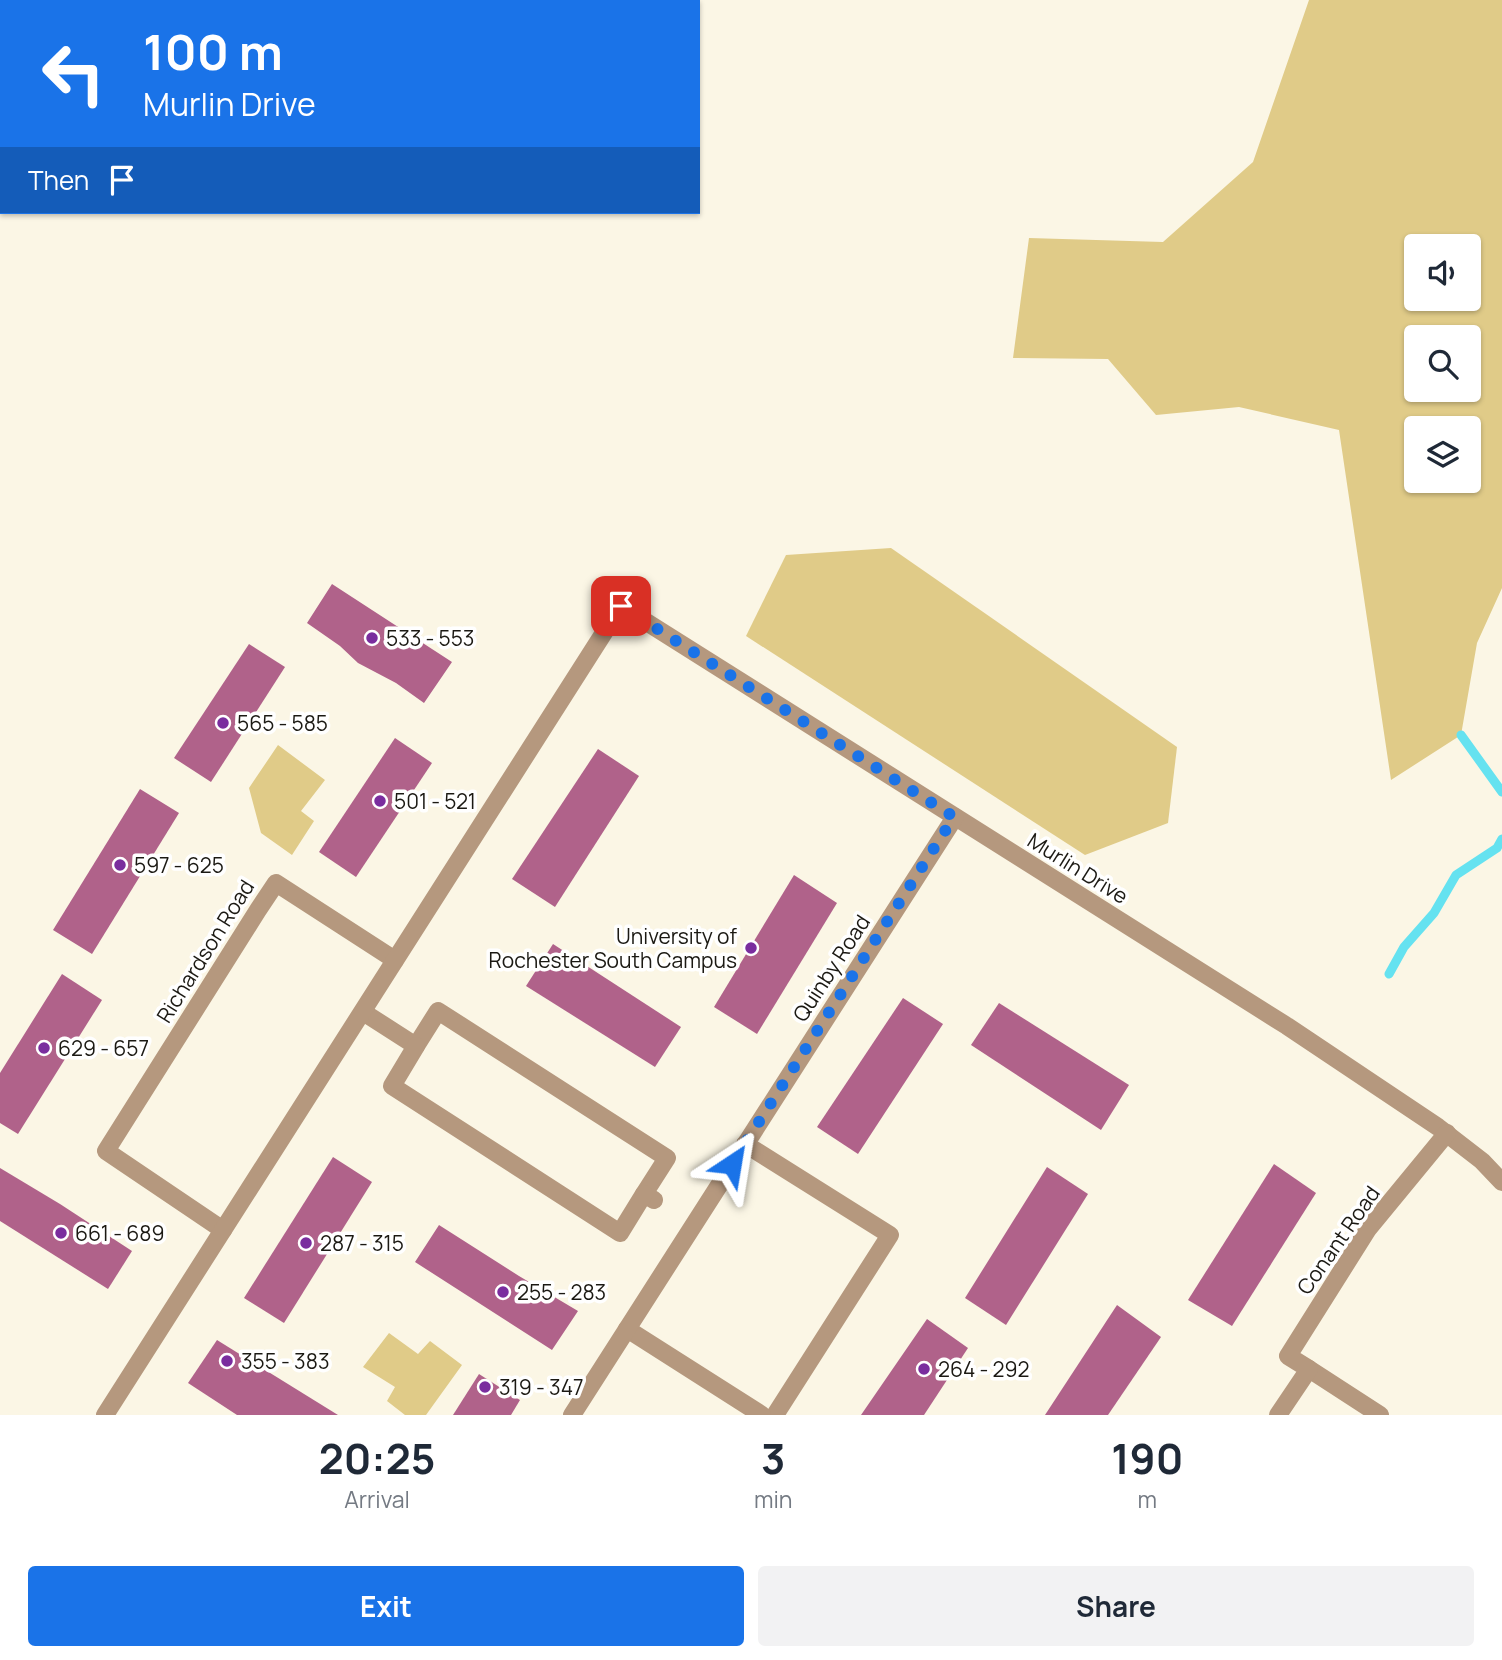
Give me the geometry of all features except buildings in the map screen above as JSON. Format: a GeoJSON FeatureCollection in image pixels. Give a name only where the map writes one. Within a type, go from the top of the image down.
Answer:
{"type":"FeatureCollection","features":[{"type":"Feature","properties":{"kind":"street","name":"Murlin Drive"},"geometry":{"type":"LineString","coordinates":[[395,960],[621,606],[1287,1026],[1447,1133],[1482,1161],[1502,1182]]}},
{"type":"Feature","properties":{"kind":"street","name":"Quinby Road"},"geometry":{"type":"LineString","coordinates":[[572,1415],[954,817]]}},
{"type":"Feature","properties":{"kind":"street","name":"Richardson Road"},"geometry":{"type":"LineString","coordinates":[[223,1230],[106,1151],[275,883],[395,960]]}},
{"type":"Feature","properties":{"kind":"street"},"geometry":{"type":"LineString","coordinates":[[106,1415],[395,960]]}},
{"type":"Feature","properties":{"kind":"street"},"geometry":{"type":"LineString","coordinates":[[438,1011],[667,1158],[649,1197],[620,1233],[494,1153],[392,1086],[416,1046],[438,1011]]}},
{"type":"Feature","properties":{"kind":"street"},"geometry":{"type":"LineString","coordinates":[[363,1012],[416,1046]]}},
{"type":"Feature","properties":{"kind":"street","name":"Conant Road"},"geometry":{"type":"LineString","coordinates":[[1380,1415],[1287,1356],[1368,1229],[1447,1133]]}},
{"type":"Feature","properties":{"kind":"street"},"geometry":{"type":"LineString","coordinates":[[745,1144],[890,1235],[775,1415]]}},
{"type":"Feature","properties":{"kind":"street"},"geometry":{"type":"LineString","coordinates":[[627,1329],[762,1415]]}},
{"type":"Feature","properties":{"kind":"street"},"geometry":{"type":"LineString","coordinates":[[1278,1415],[1309,1369]]}},
{"type":"Feature","properties":{"kind":"shaded area"},"geometry":{"type":"Polygon","coordinates":[[[1309,0],[1502,0],[1502,588],[1477,643],[1461,735],[1391,780],[1339,430],[1239,407],[1156,415],[1108,359],[1013,358],[1029,238],[1163,242],[1253,162],[1309,0]]]}},
{"type":"Feature","properties":{"kind":"shaded area"},"geometry":{"type":"Polygon","coordinates":[[[891,548],[1177,747],[1168,823],[1085,855],[746,636],[786,555],[891,548]]]}},
{"type":"Feature","properties":{"kind":"shaded area"},"geometry":{"type":"Polygon","coordinates":[[[278,745],[325,780],[301,811],[314,821],[292,855],[261,833],[249,788],[278,745]]]}},
{"type":"Feature","properties":{"kind":"shaded area"},"geometry":{"type":"Polygon","coordinates":[[[389,1333],[418,1354],[430,1341],[462,1365],[426,1415],[405,1415],[387,1401],[395,1387],[363,1367],[389,1333]]]}},
{"type":"Feature","properties":{"kind":"waterway"},"geometry":{"type":"LineString","coordinates":[[1461,735],[1502,792]]}},
{"type":"Feature","properties":{"kind":"waterway"},"geometry":{"type":"LineString","coordinates":[[1389,974],[1404,947],[1434,913],[1456,875],[1497,848],[1502,839]]}},
{"type":"Feature","properties":{"kind":"place","name":"533 - 553"},"geometry":{"type":"Point","coordinates":[372,638]}},
{"type":"Feature","properties":{"kind":"place","name":"565 - 585"},"geometry":{"type":"Point","coordinates":[223,723]}},
{"type":"Feature","properties":{"kind":"place","name":"501 - 521"},"geometry":{"type":"Point","coordinates":[380,801]}},
{"type":"Feature","properties":{"kind":"place","name":"597 - 625"},"geometry":{"type":"Point","coordinates":[120,865]}},
{"type":"Feature","properties":{"kind":"place","name":"University of Rochester South Campus"},"geometry":{"type":"Point","coordinates":[751,948]}},
{"type":"Feature","properties":{"kind":"place","name":"629 - 657"},"geometry":{"type":"Point","coordinates":[44,1048]}},
{"type":"Feature","properties":{"kind":"place","name":"661 - 689"},"geometry":{"type":"Point","coordinates":[61,1233]}},
{"type":"Feature","properties":{"kind":"place","name":"287 - 315"},"geometry":{"type":"Point","coordinates":[306,1243]}},
{"type":"Feature","properties":{"kind":"place","name":"255 - 283"},"geometry":{"type":"Point","coordinates":[503,1292]}},
{"type":"Feature","properties":{"kind":"place","name":"355 - 383"},"geometry":{"type":"Point","coordinates":[227,1361]}},
{"type":"Feature","properties":{"kind":"place","name":"264 - 292"},"geometry":{"type":"Point","coordinates":[924,1369]}},
{"type":"Feature","properties":{"kind":"place","name":"319 - 347"},"geometry":{"type":"Point","coordinates":[485,1387]}},
{"type":"Feature","properties":{"kind":"route"},"geometry":{"type":"LineString","coordinates":[[621,606],[954,817],[732,1164]]}}]}
